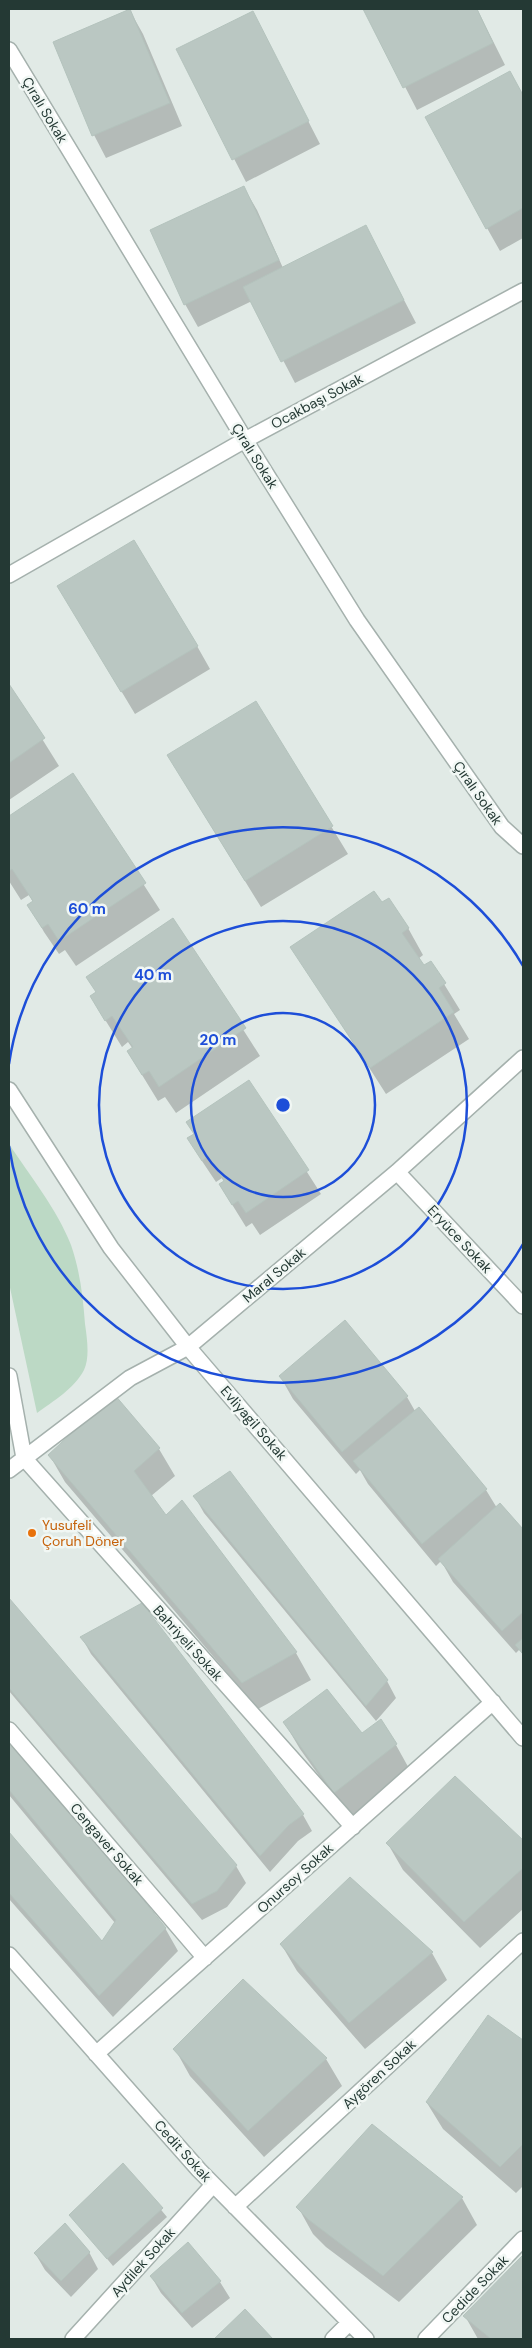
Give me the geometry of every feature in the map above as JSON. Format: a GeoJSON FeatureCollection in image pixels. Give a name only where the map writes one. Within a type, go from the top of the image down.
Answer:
{"type":"FeatureCollection","features":[{"type":"Feature","properties":{"kind":"street","name":"Çıralı Sokak"},"geometry":{"type":"LineString","coordinates":[[9,50],[356,620],[502,827],[523,846]]}},
{"type":"Feature","properties":{"kind":"street","name":"Ocakbaşı Sokak"},"geometry":{"type":"LineString","coordinates":[[9,575],[245,440],[523,291]]}},
{"type":"Feature","properties":{"kind":"street","name":"Maral Sokak"},"geometry":{"type":"LineString","coordinates":[[9,1470],[130,1378],[188,1347],[397,1172],[523,1058]]}},
{"type":"Feature","properties":{"kind":"street","name":"Evliyagil Sokak"},"geometry":{"type":"LineString","coordinates":[[9,1090],[111,1248],[188,1347],[523,1738]]}},
{"type":"Feature","properties":{"kind":"street","name":"Eryüce Sokak"},"geometry":{"type":"LineString","coordinates":[[397,1172],[523,1306]]}},
{"type":"Feature","properties":{"kind":"street"},"geometry":{"type":"LineString","coordinates":[[9,1376],[24,1458]]}},
{"type":"Feature","properties":{"kind":"street","name":"Bahriyeli Sokak"},"geometry":{"type":"LineString","coordinates":[[24,1458],[353,1826]]}},
{"type":"Feature","properties":{"kind":"street","name":"Onursoy Sokak"},"geometry":{"type":"LineString","coordinates":[[96,2054],[493,1702]]}},
{"type":"Feature","properties":{"kind":"street","name":"Cengaver Sokak"},"geometry":{"type":"LineString","coordinates":[[9,1730],[205,1958]]}},
{"type":"Feature","properties":{"kind":"street","name":"Aygören Sokak"},"geometry":{"type":"LineString","coordinates":[[235,2207],[523,1941]]}},
{"type":"Feature","properties":{"kind":"street","name":"Cedit Sokak"},"geometry":{"type":"LineString","coordinates":[[9,1955],[213,2185],[366,2339]]}},
{"type":"Feature","properties":{"kind":"street","name":"Aydilek Sokak"},"geometry":{"type":"LineString","coordinates":[[73,2339],[213,2185]]}},
{"type":"Feature","properties":{"kind":"street","name":"Cedide Sokak"},"geometry":{"type":"LineString","coordinates":[[426,2339],[523,2239]]}},
{"type":"Feature","properties":{"kind":"street"},"geometry":{"type":"LineString","coordinates":[[333,2339],[349,2323]]}},
{"type":"Feature","properties":{"kind":"green space"},"geometry":{"type":"Polygon","coordinates":[[[9,1144],[51,1206],[71,1245],[81,1284],[87,1335],[86,1365],[80,1377],[63,1394],[37,1413],[9,1283],[9,1144]]]}},
{"type":"Feature","properties":{"kind":"building"},"geometry":{"type":"Polygon","coordinates":[[[130,9],[170,103],[92,136],[53,42],[130,9]]]}},
{"type":"Feature","properties":{"kind":"building"},"geometry":{"type":"Polygon","coordinates":[[[363,9],[477,9],[493,43],[403,88],[363,9]]]}},
{"type":"Feature","properties":{"kind":"building"},"geometry":{"type":"Polygon","coordinates":[[[253,11],[309,121],[232,160],[176,49],[253,11]]]}},
{"type":"Feature","properties":{"kind":"building"},"geometry":{"type":"Polygon","coordinates":[[[510,71],[523,95],[523,208],[486,229],[425,117],[510,71]]]}},
{"type":"Feature","properties":{"kind":"building"},"geometry":{"type":"Polygon","coordinates":[[[244,186],[279,260],[184,305],[150,230],[244,186]]]}},
{"type":"Feature","properties":{"kind":"building"},"geometry":{"type":"Polygon","coordinates":[[[366,225],[404,300],[281,362],[243,287],[366,225]]]}},
{"type":"Feature","properties":{"kind":"building"},"geometry":{"type":"Polygon","coordinates":[[[134,540],[198,646],[121,692],[57,586],[134,540]]]}},
{"type":"Feature","properties":{"kind":"building"},"geometry":{"type":"Polygon","coordinates":[[[9,684],[45,738],[9,763],[9,684]]]}},
{"type":"Feature","properties":{"kind":"building"},"geometry":{"type":"Polygon","coordinates":[[[256,701],[333,826],[245,881],[167,755],[256,701]]]}},
{"type":"Feature","properties":{"kind":"building"},"geometry":{"type":"Polygon","coordinates":[[[73,773],[146,883],[59,941],[48,924],[42,928],[27,905],[33,901],[12,869],[9,871],[9,816],[73,773]]]}},
{"type":"Feature","properties":{"kind":"building"},"geometry":{"type":"Polygon","coordinates":[[[374,891],[382,902],[389,898],[409,928],[402,933],[424,965],[431,961],[446,983],[439,988],[454,1012],[370,1068],[290,947],[374,891]]]}},
{"type":"Feature","properties":{"kind":"building"},"geometry":{"type":"Polygon","coordinates":[[[173,918],[246,1028],[159,1087],[149,1071],[142,1075],[127,1051],[133,1047],[112,1016],[105,1021],[90,996],[96,992],[86,977],[173,918]]]}},
{"type":"Feature","properties":{"kind":"building"},"geometry":{"type":"Polygon","coordinates":[[[249,1080],[309,1170],[246,1213],[238,1201],[232,1205],[219,1184],[224,1181],[208,1156],[202,1161],[187,1138],[194,1134],[186,1122],[249,1080]]]}},
{"type":"Feature","properties":{"kind":"building"},"geometry":{"type":"Polygon","coordinates":[[[345,1320],[408,1396],[342,1452],[279,1376],[345,1320]]]}},
{"type":"Feature","properties":{"kind":"building"},"geometry":{"type":"Polygon","coordinates":[[[114,1394],[160,1448],[134,1471],[166,1515],[182,1500],[297,1652],[242,1683],[48,1455],[114,1394]]]}},
{"type":"Feature","properties":{"kind":"building"},"geometry":{"type":"Polygon","coordinates":[[[419,1407],[487,1489],[422,1544],[353,1461],[419,1407]]]}},
{"type":"Feature","properties":{"kind":"building"},"geometry":{"type":"Polygon","coordinates":[[[230,1471],[388,1680],[366,1706],[193,1496],[230,1471]]]}},
{"type":"Feature","properties":{"kind":"building"},"geometry":{"type":"Polygon","coordinates":[[[500,1503],[523,1529],[523,1612],[502,1631],[438,1559],[500,1503]]]}},
{"type":"Feature","properties":{"kind":"building"},"geometry":{"type":"Polygon","coordinates":[[[9,1598],[237,1865],[217,1891],[192,1904],[9,1688],[9,1598]]]}},
{"type":"Feature","properties":{"kind":"building"},"geometry":{"type":"Polygon","coordinates":[[[142,1603],[304,1814],[289,1825],[260,1856],[80,1637],[142,1603]]]}},
{"type":"Feature","properties":{"kind":"building"},"geometry":{"type":"Polygon","coordinates":[[[523,1638],[523,1654],[515,1645],[523,1638]]]}},
{"type":"Feature","properties":{"kind":"building"},"geometry":{"type":"Polygon","coordinates":[[[327,1689],[362,1733],[381,1719],[397,1744],[334,1793],[283,1722],[327,1689]]]}},
{"type":"Feature","properties":{"kind":"building"},"geometry":{"type":"Polygon","coordinates":[[[9,1734],[166,1928],[99,1996],[9,1893],[9,1832],[102,1941],[116,1920],[9,1790],[9,1734]]]}},
{"type":"Feature","properties":{"kind":"building"},"geometry":{"type":"Polygon","coordinates":[[[455,1776],[523,1840],[523,1868],[464,1922],[386,1843],[455,1776]]]}},
{"type":"Feature","properties":{"kind":"building"},"geometry":{"type":"Polygon","coordinates":[[[350,1877],[433,1952],[349,2023],[280,1944],[350,1877]]]}},
{"type":"Feature","properties":{"kind":"building"},"geometry":{"type":"Polygon","coordinates":[[[243,1979],[327,2058],[248,2131],[173,2049],[243,1979]]]}},
{"type":"Feature","properties":{"kind":"building"},"geometry":{"type":"Polygon","coordinates":[[[488,2015],[523,2040],[523,2144],[500,2167],[426,2102],[488,2015]]]}},
{"type":"Feature","properties":{"kind":"building"},"geometry":{"type":"Polygon","coordinates":[[[372,2124],[463,2197],[383,2276],[309,2220],[296,2207],[372,2124]]]}},
{"type":"Feature","properties":{"kind":"building"},"geometry":{"type":"Polygon","coordinates":[[[123,2163],[163,2208],[107,2259],[69,2215],[123,2163]]]}},
{"type":"Feature","properties":{"kind":"building"},"geometry":{"type":"Polygon","coordinates":[[[65,2223],[90,2252],[61,2281],[34,2253],[65,2223]]]}},
{"type":"Feature","properties":{"kind":"building"},"geometry":{"type":"Polygon","coordinates":[[[188,2242],[221,2281],[182,2313],[150,2276],[188,2242]]]}},
{"type":"Feature","properties":{"kind":"building"},"geometry":{"type":"Polygon","coordinates":[[[523,2255],[523,2339],[491,2339],[463,2316],[523,2255]]]}},
{"type":"Feature","properties":{"kind":"building"},"geometry":{"type":"Polygon","coordinates":[[[245,2309],[273,2339],[214,2339],[245,2309]]]}},
{"type":"Feature","properties":{"kind":"place","name":"Yusufeli Çoruh Döner"},"geometry":{"type":"Point","coordinates":[32,1533]}}]}
